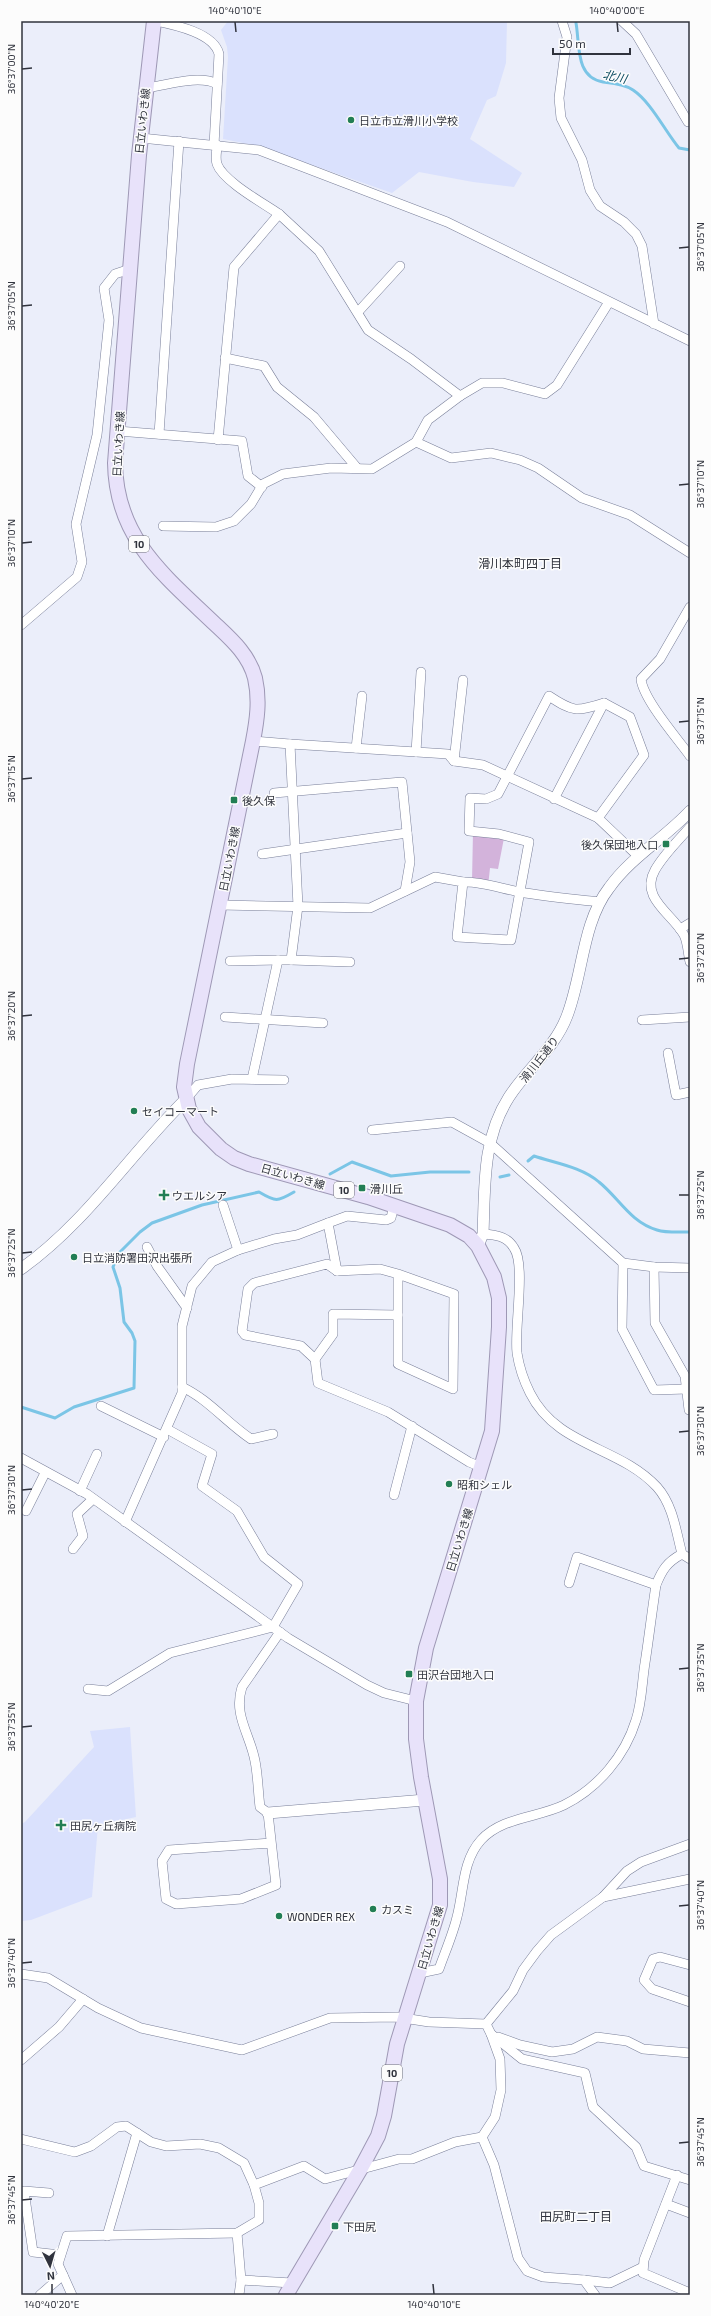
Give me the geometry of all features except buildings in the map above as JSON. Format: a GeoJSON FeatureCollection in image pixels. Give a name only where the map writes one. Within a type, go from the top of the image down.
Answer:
{"type":"FeatureCollection","features":[{"type":"Feature","properties":{"kind":"main road","name":"日立いわき線"},"geometry":{"type":"LineString","coordinates":[[155,21],[140,138],[118,431],[116,463],[117,485],[121,506],[128,524],[140,545],[158,570],[239,646],[255,677],[258,704],[253,741],[187,1064],[184,1088],[186,1099],[199,1127],[209,1139],[234,1158],[394,1205],[450,1225],[469,1236],[480,1240],[494,1277],[500,1313],[493,1421],[481,1467],[426,1648],[416,1701],[416,1739],[441,1893],[436,1920],[397,2044],[384,2116],[378,2136],[360,2170],[289,2289]]}},
{"type":"Feature","properties":{"kind":"street"},"geometry":{"type":"LineString","coordinates":[[155,21],[202,36],[213,43],[217,48],[219,54],[216,161],[219,169],[238,186],[279,214],[320,252],[368,330],[411,359],[460,396]]}},
{"type":"Feature","properties":{"kind":"street"},"geometry":{"type":"LineString","coordinates":[[562,21],[567,37],[559,98],[561,118],[582,160],[590,190],[600,206],[624,222],[636,234],[642,246],[654,324]]}},
{"type":"Feature","properties":{"kind":"street"},"geometry":{"type":"LineString","coordinates":[[622,21],[636,34],[688,122]]}},
{"type":"Feature","properties":{"kind":"street"},"geometry":{"type":"LineString","coordinates":[[146,86],[152,87],[193,81],[212,82],[217,84]]}},
{"type":"Feature","properties":{"kind":"street"},"geometry":{"type":"LineString","coordinates":[[140,138],[259,150],[446,222],[690,341]]}},
{"type":"Feature","properties":{"kind":"street"},"geometry":{"type":"LineString","coordinates":[[159,434],[179,141]]}},
{"type":"Feature","properties":{"kind":"street"},"geometry":{"type":"LineString","coordinates":[[218,440],[234,267],[279,214]]}},
{"type":"Feature","properties":{"kind":"street"},"geometry":{"type":"LineString","coordinates":[[358,312],[400,266]]}},
{"type":"Feature","properties":{"kind":"street"},"geometry":{"type":"LineString","coordinates":[[21,625],[77,577],[82,562],[76,524],[97,435],[109,320],[104,288],[115,274],[130,269]]}},
{"type":"Feature","properties":{"kind":"street"},"geometry":{"type":"LineString","coordinates":[[162,526],[216,527],[234,520],[251,504],[262,487],[283,474],[331,468],[372,469],[416,442],[428,420],[460,396],[482,383],[503,383],[545,394],[557,386],[609,302]]}},
{"type":"Feature","properties":{"kind":"street"},"geometry":{"type":"LineString","coordinates":[[226,358],[264,366],[278,387],[314,417],[357,468]]}},
{"type":"Feature","properties":{"kind":"street"},"geometry":{"type":"LineString","coordinates":[[118,431],[242,441],[248,476],[262,487]]}},
{"type":"Feature","properties":{"kind":"street"},"geometry":{"type":"LineString","coordinates":[[416,442],[451,458],[491,454],[520,460],[538,468],[582,498],[630,515],[690,553]]}},
{"type":"Feature","properties":{"kind":"street"},"geometry":{"type":"LineString","coordinates":[[690,607],[660,659],[641,679],[642,686],[650,702],[690,756]]}},
{"type":"Feature","properties":{"kind":"street"},"geometry":{"type":"LineString","coordinates":[[416,752],[421,672]]}},
{"type":"Feature","properties":{"kind":"street"},"geometry":{"type":"LineString","coordinates":[[454,761],[463,680]]}},
{"type":"Feature","properties":{"kind":"street"},"geometry":{"type":"LineString","coordinates":[[356,748],[362,696]]}},
{"type":"Feature","properties":{"kind":"street"},"geometry":{"type":"LineString","coordinates":[[463,882],[457,937],[511,940],[522,892],[529,842],[499,834],[469,831],[470,798],[486,799],[494,797],[508,777],[549,696],[569,709],[584,710],[604,703],[630,717],[644,755],[598,818]]}},
{"type":"Feature","properties":{"kind":"street"},"geometry":{"type":"LineString","coordinates":[[554,799],[604,703]]}},
{"type":"Feature","properties":{"kind":"street"},"geometry":{"type":"LineString","coordinates":[[253,741],[448,754],[454,761],[483,765],[598,818],[638,856]]}},
{"type":"Feature","properties":{"kind":"street"},"geometry":{"type":"LineString","coordinates":[[290,744],[298,906],[291,960]]}},
{"type":"Feature","properties":{"kind":"street"},"geometry":{"type":"LineString","coordinates":[[274,793],[293,790],[402,782],[410,862],[405,891]]}},
{"type":"Feature","properties":{"kind":"street","name":"滑川丘通り"},"geometry":{"type":"LineString","coordinates":[[480,1240],[485,1173],[490,1143],[499,1116],[510,1096],[547,1051],[566,1018],[578,984],[591,921],[600,902],[608,888],[638,856],[663,837],[690,811]]}},
{"type":"Feature","properties":{"kind":"street"},"geometry":{"type":"LineString","coordinates":[[689,957],[685,937],[680,928],[659,907],[653,896],[651,882],[654,871],[690,827]]}},
{"type":"Feature","properties":{"kind":"street"},"geometry":{"type":"LineString","coordinates":[[262,854],[407,833]]}},
{"type":"Feature","properties":{"kind":"street"},"geometry":{"type":"LineString","coordinates":[[220,905],[370,908],[435,877],[463,882],[472,881],[522,892],[600,902]]}},
{"type":"Feature","properties":{"kind":"street"},"geometry":{"type":"LineString","coordinates":[[680,928],[690,923]]}},
{"type":"Feature","properties":{"kind":"street"},"geometry":{"type":"LineString","coordinates":[[252,1079],[278,960]]}},
{"type":"Feature","properties":{"kind":"street"},"geometry":{"type":"LineString","coordinates":[[230,961],[291,960],[350,962]]}},
{"type":"Feature","properties":{"kind":"street"},"geometry":{"type":"LineString","coordinates":[[225,1017],[264,1021],[323,1023]]}},
{"type":"Feature","properties":{"kind":"street"},"geometry":{"type":"LineString","coordinates":[[642,1020],[690,1017]]}},
{"type":"Feature","properties":{"kind":"street"},"geometry":{"type":"LineString","coordinates":[[668,1052],[676,1095],[690,1092]]}},
{"type":"Feature","properties":{"kind":"street"},"geometry":{"type":"LineString","coordinates":[[21,1268],[40,1255],[80,1217],[164,1120],[198,1085],[232,1079],[284,1080]]}},
{"type":"Feature","properties":{"kind":"street"},"geometry":{"type":"LineString","coordinates":[[372,1130],[452,1122],[490,1143],[623,1262],[654,1267],[690,1268]]}},
{"type":"Feature","properties":{"kind":"street"},"geometry":{"type":"LineString","coordinates":[[223,1205],[238,1250]]}},
{"type":"Feature","properties":{"kind":"street"},"geometry":{"type":"LineString","coordinates":[[125,1522],[166,1433],[182,1393],[182,1326],[192,1286],[212,1262],[238,1250],[274,1239],[297,1235],[347,1216],[386,1220],[391,1218],[394,1205]]}},
{"type":"Feature","properties":{"kind":"street"},"geometry":{"type":"LineString","coordinates":[[328,1223],[337,1271]]}},
{"type":"Feature","properties":{"kind":"street"},"geometry":{"type":"LineString","coordinates":[[480,1240],[505,1238],[515,1249],[519,1270],[517,1354],[531,1394],[554,1424],[575,1439],[640,1472],[657,1487],[668,1504],[674,1520],[682,1554],[690,1559]]}},
{"type":"Feature","properties":{"kind":"street"},"geometry":{"type":"LineString","coordinates":[[147,1247],[164,1277],[187,1308]]}},
{"type":"Feature","properties":{"kind":"street"},"geometry":{"type":"LineString","coordinates":[[623,1262],[622,1329],[654,1390],[687,1389]]}},
{"type":"Feature","properties":{"kind":"street"},"geometry":{"type":"LineString","coordinates":[[398,1274],[398,1364],[453,1389],[454,1294],[398,1274],[380,1269],[337,1271],[327,1264],[254,1283],[248,1289],[242,1331],[245,1335],[301,1346],[315,1358],[318,1383],[388,1412],[469,1462],[481,1467]]}},
{"type":"Feature","properties":{"kind":"street"},"geometry":{"type":"LineString","coordinates":[[654,1267],[655,1323],[685,1376],[689,1410]]}},
{"type":"Feature","properties":{"kind":"street"},"geometry":{"type":"LineString","coordinates":[[315,1358],[333,1334],[333,1314],[398,1315]]}},
{"type":"Feature","properties":{"kind":"street"},"geometry":{"type":"LineString","coordinates":[[182,1387],[197,1394],[231,1426],[251,1439],[273,1434]]}},
{"type":"Feature","properties":{"kind":"street"},"geometry":{"type":"LineString","coordinates":[[101,1406],[212,1454],[202,1486],[237,1511],[264,1557],[298,1584],[277,1629],[242,1687],[238,1697],[239,1716],[255,1759],[260,1806],[268,1813],[276,1885],[241,1899],[176,1904],[166,1899],[162,1861],[169,1850],[271,1843]]}},
{"type":"Feature","properties":{"kind":"street"},"geometry":{"type":"LineString","coordinates":[[394,1495],[412,1426]]}},
{"type":"Feature","properties":{"kind":"street"},"geometry":{"type":"LineString","coordinates":[[80,1491],[97,1454]]}},
{"type":"Feature","properties":{"kind":"street"},"geometry":{"type":"LineString","coordinates":[[21,1458],[93,1499],[277,1629],[367,1685],[384,1692],[416,1701]]}},
{"type":"Feature","properties":{"kind":"street"},"geometry":{"type":"LineString","coordinates":[[26,1511],[46,1473]]}},
{"type":"Feature","properties":{"kind":"street"},"geometry":{"type":"LineString","coordinates":[[73,1549],[83,1536],[77,1514],[93,1499]]}},
{"type":"Feature","properties":{"kind":"street"},"geometry":{"type":"LineString","coordinates":[[420,1972],[439,1968],[457,1917],[466,1868],[471,1855],[481,1840],[495,1829],[509,1822],[564,1805],[586,1792],[609,1771],[629,1740],[637,1718],[656,1585],[663,1568],[671,1560],[682,1554]]}},
{"type":"Feature","properties":{"kind":"street"},"geometry":{"type":"LineString","coordinates":[[569,1583],[577,1557],[656,1585]]}},
{"type":"Feature","properties":{"kind":"street"},"geometry":{"type":"LineString","coordinates":[[88,1689],[108,1691],[170,1653],[277,1629]]}},
{"type":"Feature","properties":{"kind":"street"},"geometry":{"type":"LineString","coordinates":[[268,1813],[425,1800]]}},
{"type":"Feature","properties":{"kind":"street"},"geometry":{"type":"LineString","coordinates":[[486,2024],[513,1991],[523,1970],[551,1935],[603,1897],[627,1871],[641,1862],[690,1844]]}},
{"type":"Feature","properties":{"kind":"street"},"geometry":{"type":"LineString","coordinates":[[603,1897],[690,1879]]}},
{"type":"Feature","properties":{"kind":"street"},"geometry":{"type":"LineString","coordinates":[[690,1965],[660,1957],[653,1959],[644,1980],[652,1989],[690,2002]]}},
{"type":"Feature","properties":{"kind":"street"},"geometry":{"type":"LineString","coordinates":[[21,1974],[48,1978],[83,1999],[141,2028],[242,2050],[330,2018],[405,2018],[429,2022],[486,2024]]}},
{"type":"Feature","properties":{"kind":"street"},"geometry":{"type":"LineString","coordinates":[[21,2060],[60,2027],[83,1999]]}},
{"type":"Feature","properties":{"kind":"street"},"geometry":{"type":"LineString","coordinates":[[254,2185],[304,2166],[325,2179],[399,2159],[412,2159],[456,2142],[482,2137],[495,2117],[501,2090],[500,2059],[486,2024]]}},
{"type":"Feature","properties":{"kind":"street"},"geometry":{"type":"LineString","coordinates":[[491,2034],[520,2046],[552,2052],[573,2049],[597,2036],[627,2041],[644,2049],[690,2053]]}},
{"type":"Feature","properties":{"kind":"street"},"geometry":{"type":"LineString","coordinates":[[491,2034],[522,2059],[585,2073],[593,2107],[636,2147],[644,2166],[690,2180]]}},
{"type":"Feature","properties":{"kind":"street"},"geometry":{"type":"LineString","coordinates":[[21,2139],[75,2152],[91,2146],[116,2127],[126,2126],[151,2142],[166,2146],[200,2144],[219,2148],[244,2163],[254,2185],[259,2203],[258,2220],[237,2233],[67,2236],[58,2264],[72,2295]]}},
{"type":"Feature","properties":{"kind":"street"},"geometry":{"type":"LineString","coordinates":[[106,2236],[137,2133]]}},
{"type":"Feature","properties":{"kind":"street"},"geometry":{"type":"LineString","coordinates":[[482,2137],[496,2172],[518,2258],[527,2271],[543,2277],[610,2283],[643,2267]]}},
{"type":"Feature","properties":{"kind":"street"},"geometry":{"type":"LineString","coordinates":[[676,2175],[644,2260],[643,2273],[689,2289]]}},
{"type":"Feature","properties":{"kind":"street"},"geometry":{"type":"LineString","coordinates":[[49,2193],[24,2191],[33,2252],[60,2255]]}},
{"type":"Feature","properties":{"kind":"street"},"geometry":{"type":"LineString","coordinates":[[666,2204],[690,2213]]}},
{"type":"Feature","properties":{"kind":"street"},"geometry":{"type":"LineString","coordinates":[[237,2233],[241,2280],[239,2295]]}},
{"type":"Feature","properties":{"kind":"street"},"geometry":{"type":"LineString","coordinates":[[40,2295],[63,2275]]}},
{"type":"Feature","properties":{"kind":"street"},"geometry":{"type":"LineString","coordinates":[[241,2280],[289,2289]]}},
{"type":"Feature","properties":{"kind":"street"},"geometry":{"type":"LineString","coordinates":[[584,2280],[595,2295]]}},
{"type":"Feature","properties":{"kind":"shaded area","name":"日立市立滑川小学校"},"geometry":{"type":"Polygon","coordinates":[[[228,21],[507,21],[506,63],[496,96],[487,100],[470,139],[522,173],[514,187],[473,182],[419,172],[392,193],[258,146],[223,139],[228,57],[227,47],[221,30],[228,21]]]}},
{"type":"Feature","properties":{"kind":"shaded area"},"geometry":{"type":"Polygon","coordinates":[[[473,832],[504,838],[498,869],[490,868],[488,886],[472,881],[473,832]]]}},
{"type":"Feature","properties":{"kind":"shaded area","name":"田尻ヶ丘病院"},"geometry":{"type":"Polygon","coordinates":[[[130,1727],[136,1817],[98,1825],[92,1897],[31,1920],[21,1921],[21,1824],[25,1822],[94,1747],[90,1731],[130,1727]]]}},
{"type":"Feature","properties":{"kind":"waterway","name":"北川"},"geometry":{"type":"LineString","coordinates":[[576,23],[580,59],[588,74],[594,79],[630,88],[640,95],[652,109],[679,148],[690,150]]}},
{"type":"Feature","properties":{"kind":"waterway"},"geometry":{"type":"LineString","coordinates":[[528,1161],[534,1156],[576,1169],[599,1182],[632,1216],[648,1226],[665,1232],[690,1232]]}},
{"type":"Feature","properties":{"kind":"waterway"},"geometry":{"type":"LineString","coordinates":[[330,1174],[352,1162],[391,1176],[430,1172],[469,1172]]}},
{"type":"Feature","properties":{"kind":"waterway"},"geometry":{"type":"LineString","coordinates":[[500,1177],[509,1175]]}},
{"type":"Feature","properties":{"kind":"waterway"},"geometry":{"type":"LineString","coordinates":[[21,1407],[55,1418],[74,1407],[134,1388],[135,1341],[132,1333],[124,1322],[120,1288],[113,1267],[119,1253],[140,1232],[152,1223],[202,1205],[259,1192],[276,1200],[284,1198],[294,1192]]}},
{"type":"Feature","properties":{"kind":"place","name":"日立市立滑川小学校"},"geometry":{"type":"Point","coordinates":[351,120]}},
{"type":"Feature","properties":{"kind":"place","name":"後久保"},"geometry":{"type":"Point","coordinates":[234,800]}},
{"type":"Feature","properties":{"kind":"place","name":"後久保団地入口"},"geometry":{"type":"Point","coordinates":[666,844]}},
{"type":"Feature","properties":{"kind":"place","name":"セイコーマート"},"geometry":{"type":"Point","coordinates":[134,1111]}},
{"type":"Feature","properties":{"kind":"place","name":"滑川丘"},"geometry":{"type":"Point","coordinates":[362,1188]}},
{"type":"Feature","properties":{"kind":"place","name":"ウエルシア"},"geometry":{"type":"Point","coordinates":[164,1195]}},
{"type":"Feature","properties":{"kind":"place","name":"日立消防署田沢出張所"},"geometry":{"type":"Point","coordinates":[74,1257]}},
{"type":"Feature","properties":{"kind":"place","name":"昭和シェル"},"geometry":{"type":"Point","coordinates":[449,1484]}},
{"type":"Feature","properties":{"kind":"place","name":"田沢台団地入口"},"geometry":{"type":"Point","coordinates":[409,1674]}},
{"type":"Feature","properties":{"kind":"place","name":"田尻ヶ丘病院"},"geometry":{"type":"Point","coordinates":[61,1825]}},
{"type":"Feature","properties":{"kind":"place","name":"カスミ"},"geometry":{"type":"Point","coordinates":[373,1909]}},
{"type":"Feature","properties":{"kind":"place","name":"WONDER REX"},"geometry":{"type":"Point","coordinates":[279,1916]}},
{"type":"Feature","properties":{"kind":"place","name":"下田尻"},"geometry":{"type":"Point","coordinates":[335,2226]}},
{"type":"Feature","properties":{"kind":"district","name":"滑川本町四丁目"},"geometry":{"type":"Point","coordinates":[520,563]}},
{"type":"Feature","properties":{"kind":"district","name":"田尻町二丁目"},"geometry":{"type":"Point","coordinates":[576,2216]}}]}
